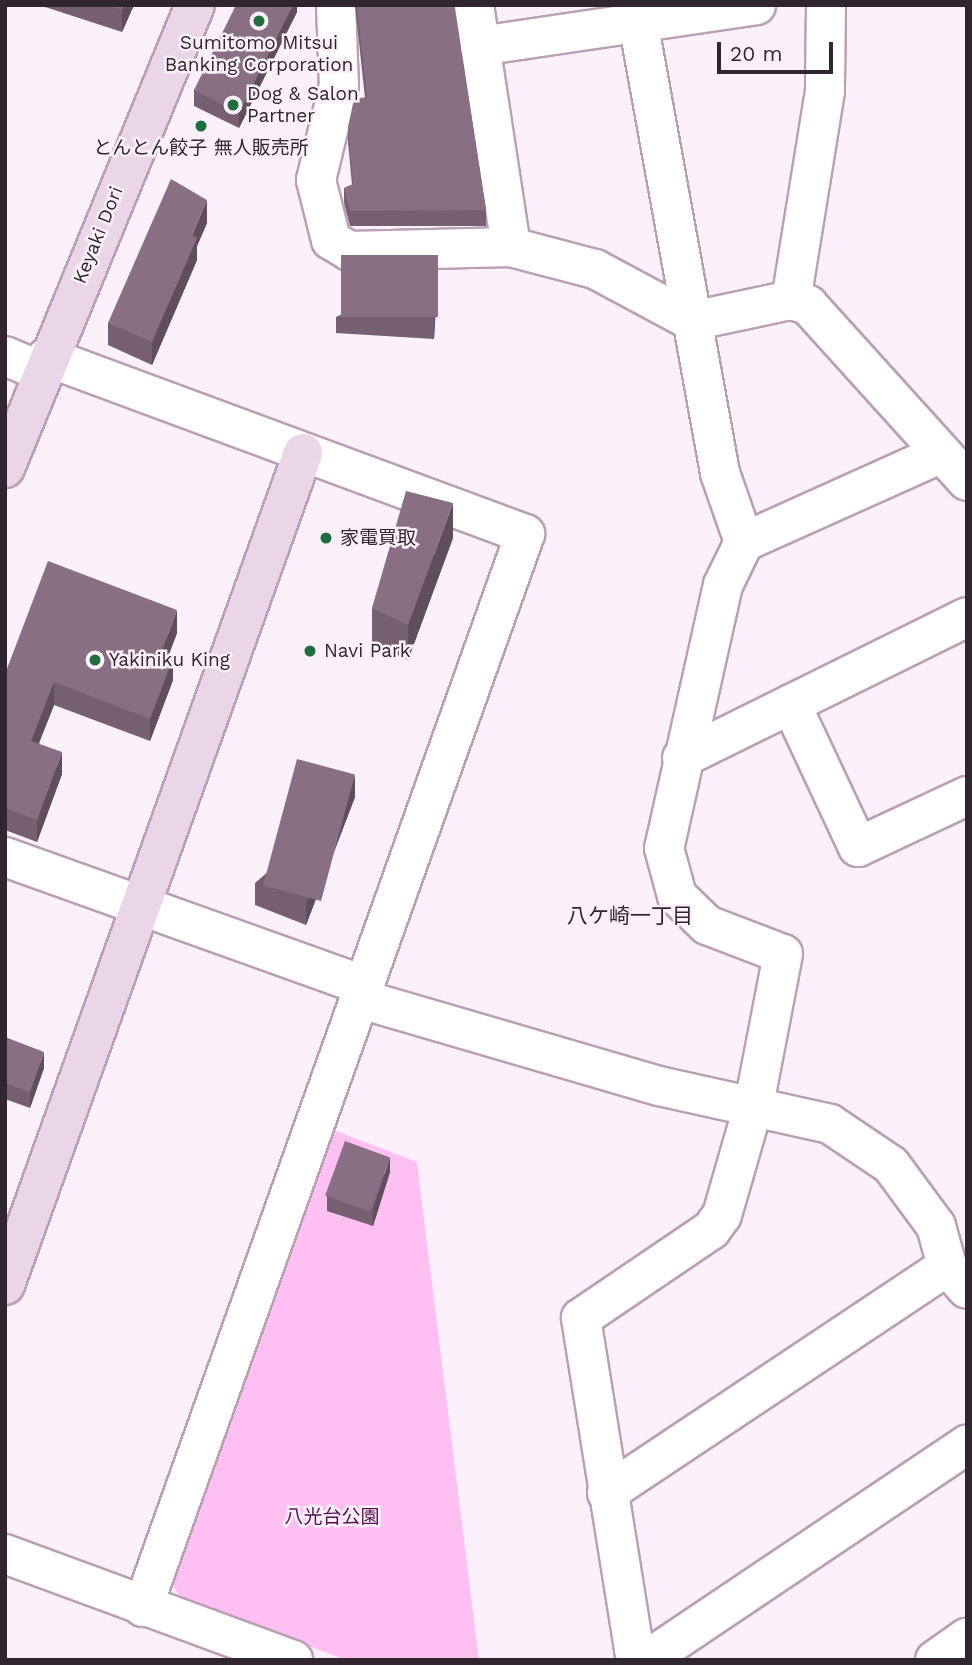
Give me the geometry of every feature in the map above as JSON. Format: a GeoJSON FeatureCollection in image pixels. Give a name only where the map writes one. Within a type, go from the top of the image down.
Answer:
{"type":"FeatureCollection","features":[{"type":"Feature","properties":{"kind":"street","name":"Keyaki Dori"},"geometry":{"type":"LineString","coordinates":[[5,468],[44,364],[195,5]]}},
{"type":"Feature","properties":{"kind":"street"},"geometry":{"type":"LineString","coordinates":[[336,5],[339,85],[316,180],[331,240],[349,251],[511,247],[594,269],[692,321],[791,300],[808,305],[953,468],[744,542],[723,585],[682,758],[664,848],[677,896],[706,925],[783,954],[754,1104],[723,1215],[711,1230],[581,1318],[634,1650],[654,1658],[967,1445]]}},
{"type":"Feature","properties":{"kind":"street"},"geometry":{"type":"LineString","coordinates":[[474,5],[511,247]]}},
{"type":"Feature","properties":{"kind":"street"},"geometry":{"type":"LineString","coordinates":[[480,46],[636,15],[756,5]]}},
{"type":"Feature","properties":{"kind":"street"},"geometry":{"type":"LineString","coordinates":[[791,300],[825,91],[826,5]]}},
{"type":"Feature","properties":{"kind":"street"},"geometry":{"type":"LineString","coordinates":[[636,15],[720,474],[744,542]]}},
{"type":"Feature","properties":{"kind":"street"},"geometry":{"type":"LineString","coordinates":[[5,356],[44,364],[303,453],[525,534],[143,1607]]}},
{"type":"Feature","properties":{"kind":"street"},"geometry":{"type":"LineString","coordinates":[[5,1285],[143,906],[303,453]]}},
{"type":"Feature","properties":{"kind":"street"},"geometry":{"type":"LineString","coordinates":[[682,758],[967,617]]}},
{"type":"Feature","properties":{"kind":"street"},"geometry":{"type":"LineString","coordinates":[[791,704],[858,847],[967,796]]}},
{"type":"Feature","properties":{"kind":"street"},"geometry":{"type":"LineString","coordinates":[[5,858],[143,906],[363,992],[659,1086],[754,1104],[830,1124],[891,1165],[936,1226],[957,1278],[607,1493]]}},
{"type":"Feature","properties":{"kind":"street"},"geometry":{"type":"LineString","coordinates":[[5,1554],[293,1660]]}},
{"type":"Feature","properties":{"kind":"street"},"geometry":{"type":"LineString","coordinates":[[935,1660],[967,1638]]}},
{"type":"Feature","properties":{"kind":"green space","name":"八光台公園"},"geometry":{"type":"Polygon","coordinates":[[[331,1129],[417,1162],[479,1660],[346,1660],[180,1598],[172,1583],[331,1129]]]}},
{"type":"Feature","properties":{"kind":"building"},"geometry":{"type":"Polygon","coordinates":[[[108,5],[124,5],[122,10],[108,5]]]}},
{"type":"Feature","properties":{"kind":"building"},"geometry":{"type":"Polygon","coordinates":[[[236,5],[293,5],[239,113],[194,90],[236,5]]]}},
{"type":"Feature","properties":{"kind":"building"},"geometry":{"type":"Polygon","coordinates":[[[357,5],[454,5],[486,210],[350,211],[344,188],[353,184],[348,127],[354,99],[367,97],[357,5]]]}},
{"type":"Feature","properties":{"kind":"building"},"geometry":{"type":"Polygon","coordinates":[[[171,179],[207,200],[192,235],[197,238],[152,342],[108,323],[171,179]]]}},
{"type":"Feature","properties":{"kind":"building"},"geometry":{"type":"Polygon","coordinates":[[[341,255],[438,255],[438,317],[341,317],[341,255]]]}},
{"type":"Feature","properties":{"kind":"building"},"geometry":{"type":"Polygon","coordinates":[[[406,491],[453,503],[408,625],[372,608],[406,491]]]}},
{"type":"Feature","properties":{"kind":"building"},"geometry":{"type":"Polygon","coordinates":[[[48,561],[177,610],[161,653],[173,658],[150,719],[54,682],[31,741],[62,752],[37,820],[5,808],[5,674],[48,561]]]}},
{"type":"Feature","properties":{"kind":"building"},"geometry":{"type":"Polygon","coordinates":[[[297,759],[355,775],[321,901],[263,886],[297,759]]]}},
{"type":"Feature","properties":{"kind":"building"},"geometry":{"type":"Polygon","coordinates":[[[5,1037],[44,1052],[30,1092],[5,1083],[5,1037]]]}},
{"type":"Feature","properties":{"kind":"building"},"geometry":{"type":"Polygon","coordinates":[[[345,1141],[390,1157],[370,1212],[325,1196],[345,1141]]]}},
{"type":"Feature","properties":{"kind":"place","name":"Sumitomo Mitsui Banking Corporation"},"geometry":{"type":"Point","coordinates":[259,21]}},
{"type":"Feature","properties":{"kind":"place","name":"Dog & Salon Partner"},"geometry":{"type":"Point","coordinates":[233,105]}},
{"type":"Feature","properties":{"kind":"place","name":"とんとん餃子 無人販売所"},"geometry":{"type":"Point","coordinates":[201,126]}},
{"type":"Feature","properties":{"kind":"place","name":"家電買取"},"geometry":{"type":"Point","coordinates":[326,538]}},
{"type":"Feature","properties":{"kind":"place","name":"Navi Park"},"geometry":{"type":"Point","coordinates":[310,651]}},
{"type":"Feature","properties":{"kind":"place","name":"Yakiniku King"},"geometry":{"type":"Point","coordinates":[95,660]}},
{"type":"Feature","properties":{"kind":"district","name":"八ケ崎一丁目"},"geometry":{"type":"Point","coordinates":[630,916]}}]}
